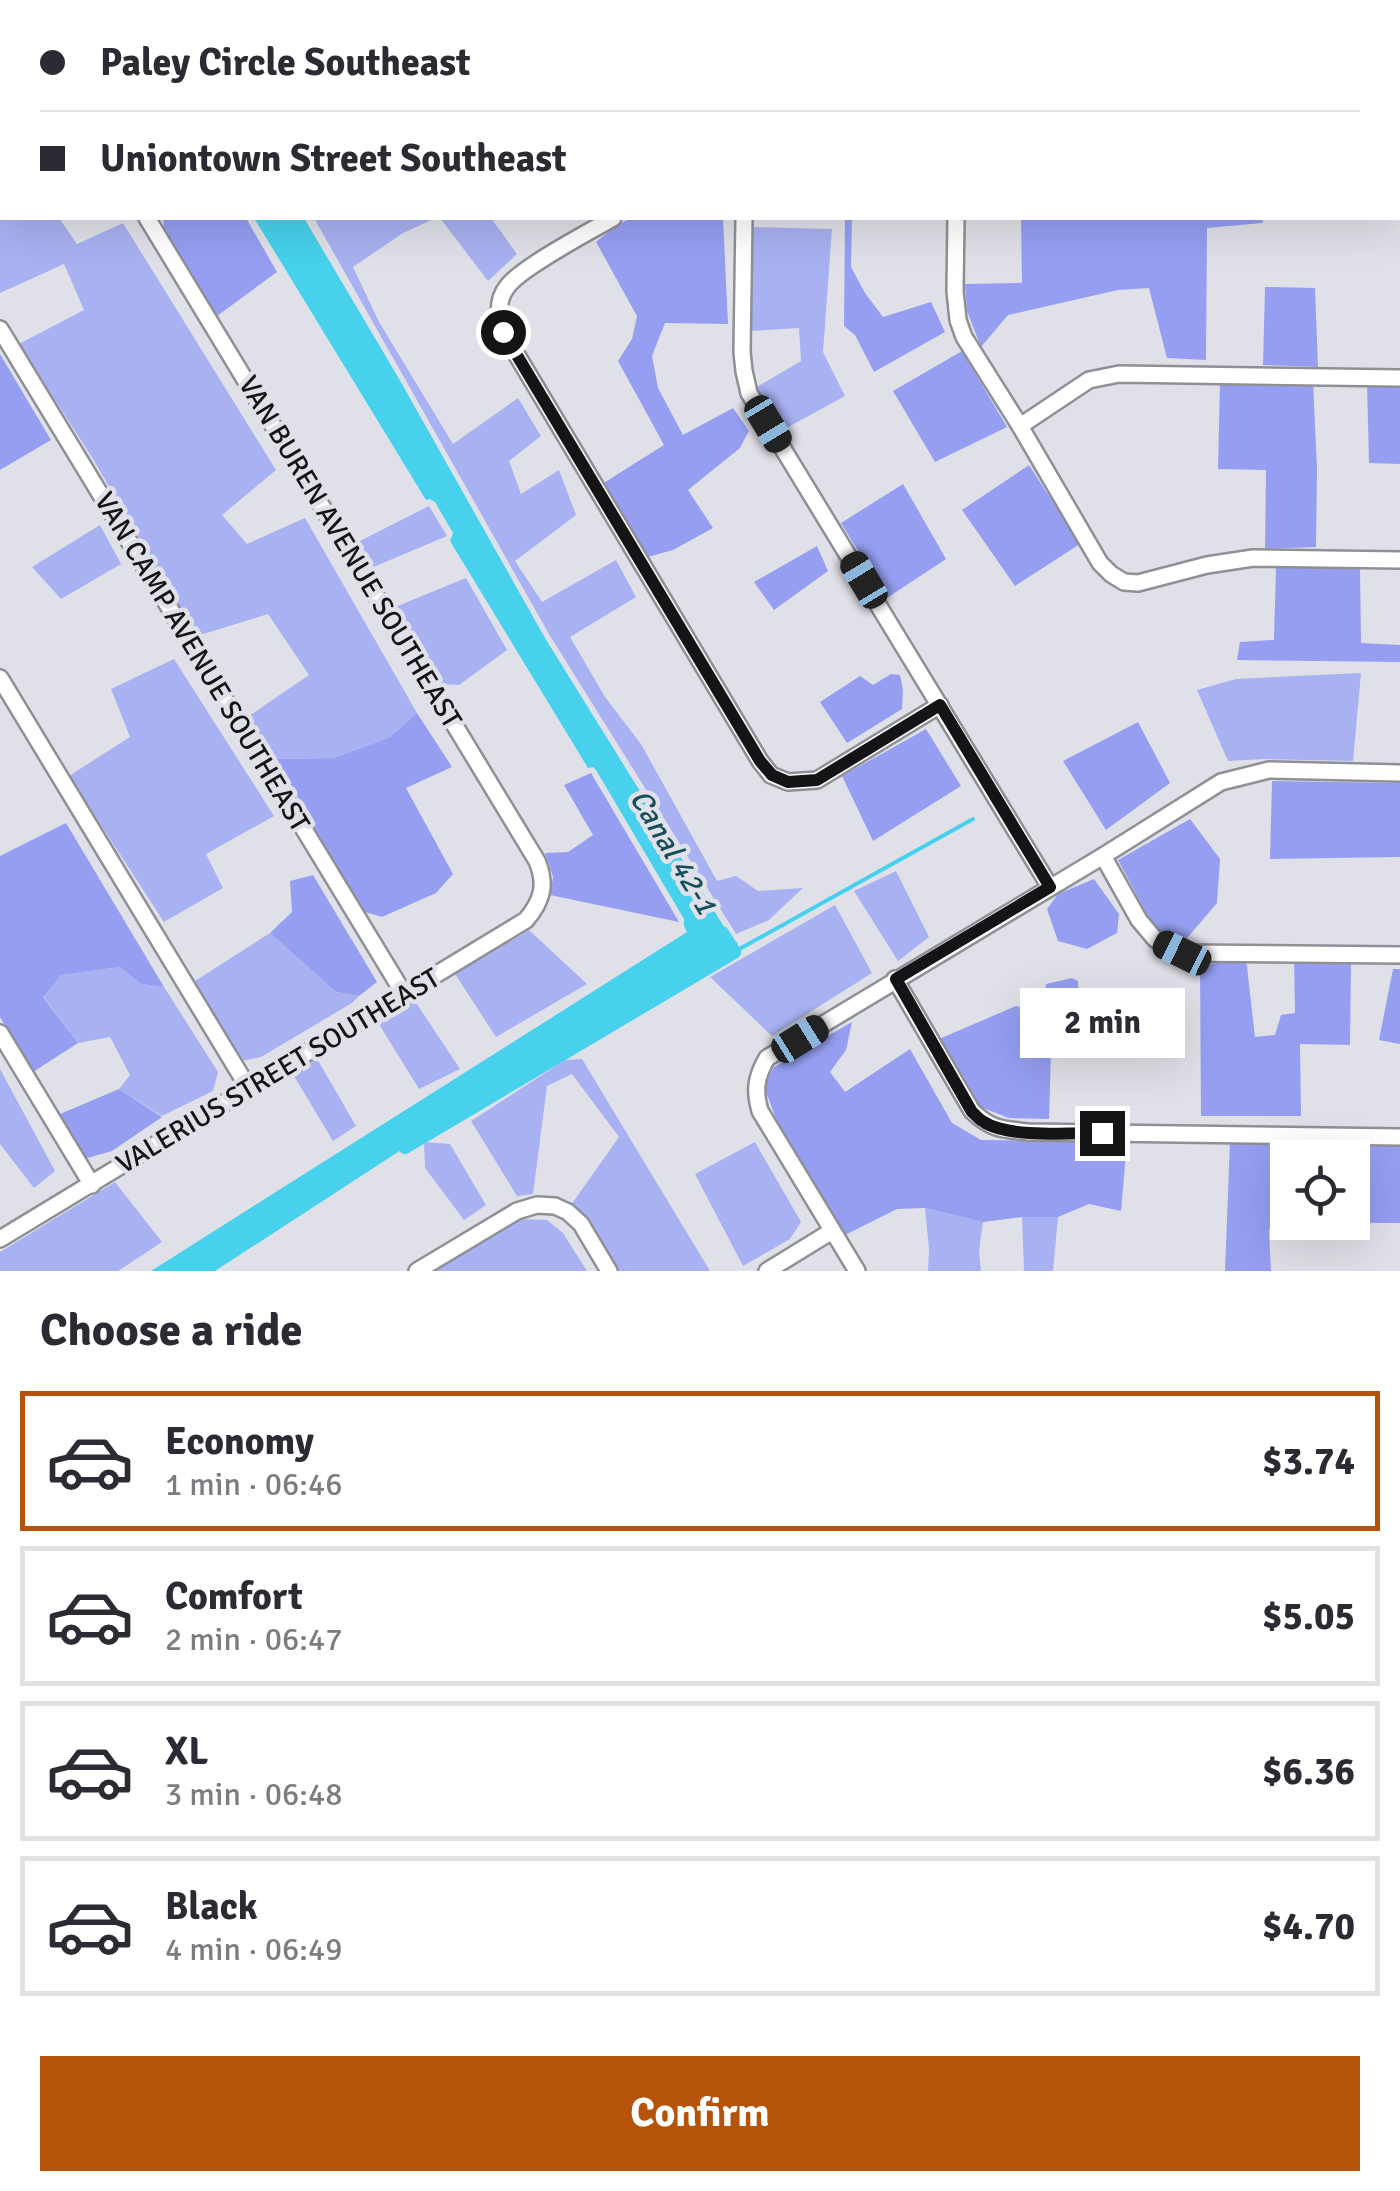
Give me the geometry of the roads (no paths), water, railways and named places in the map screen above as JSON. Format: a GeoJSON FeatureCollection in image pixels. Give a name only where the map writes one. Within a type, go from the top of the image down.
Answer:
{"type":"FeatureCollection","features":[{"type":"Feature","properties":{"kind":"street","name":"VAN BUREN AVENUE SOUTHEAST"},"geometry":{"type":"LineString","coordinates":[[148,220],[537,861],[542,890]]}},
{"type":"Feature","properties":{"kind":"street"},"geometry":{"type":"LineString","coordinates":[[610,220],[507,286],[498,316],[503,332],[760,761],[772,775],[788,782],[817,780],[940,705]]}},
{"type":"Feature","properties":{"kind":"street"},"geometry":{"type":"LineString","coordinates":[[744,220],[742,352],[749,393],[1050,887]]}},
{"type":"Feature","properties":{"kind":"street"},"geometry":{"type":"LineString","coordinates":[[956,220],[955,292],[964,337],[1100,563],[1111,574],[1124,582],[1138,583],[1253,558],[1400,560]]}},
{"type":"Feature","properties":{"kind":"street","name":"VAN CAMP AVENUE SOUTHEAST"},"geometry":{"type":"LineString","coordinates":[[0,330],[404,994]]}},
{"type":"Feature","properties":{"kind":"street"},"geometry":{"type":"LineString","coordinates":[[1020,426],[1088,380],[1120,374],[1400,378]]}},
{"type":"Feature","properties":{"kind":"street"},"geometry":{"type":"LineString","coordinates":[[0,678],[249,1089]]}},
{"type":"Feature","properties":{"kind":"street"},"geometry":{"type":"LineString","coordinates":[[856,1271],[760,1111],[755,1093],[758,1074],[768,1058],[1221,782],[1269,770],[1400,773]]}},
{"type":"Feature","properties":{"kind":"street"},"geometry":{"type":"LineString","coordinates":[[1103,856],[1154,939],[1182,953],[1400,955]]}},
{"type":"Feature","properties":{"kind":"street","name":"VALERIUS STREET SOUTHEAST"},"geometry":{"type":"LineString","coordinates":[[0,1239],[526,920],[538,906],[542,890]]}},
{"type":"Feature","properties":{"kind":"street"},"geometry":{"type":"LineString","coordinates":[[896,979],[972,1112],[985,1124],[1000,1129],[1400,1137]]}},
{"type":"Feature","properties":{"kind":"street"},"geometry":{"type":"LineString","coordinates":[[0,1033],[92,1185]]}},
{"type":"Feature","properties":{"kind":"street"},"geometry":{"type":"LineString","coordinates":[[417,1271],[517,1211],[537,1205],[568,1212],[580,1224],[609,1271]]}},
{"type":"Feature","properties":{"kind":"street"},"geometry":{"type":"LineString","coordinates":[[767,1271],[832,1231]]}},
{"type":"Feature","properties":{"kind":"water"},"geometry":{"type":"Polygon","coordinates":[[[255,220],[305,220],[545,638],[731,938],[738,943],[421,1137],[215,1271],[151,1271],[687,932],[684,919],[596,770],[588,768],[450,541],[453,533],[435,502],[426,500],[255,220]]]}},
{"type":"Feature","properties":{"kind":"waterway"},"geometry":{"type":"LineString","coordinates":[[734,952],[973,819]]}},
{"type":"Feature","properties":{"kind":"waterway","name":"Canal 42-1"},"geometry":{"type":"LineString","coordinates":[[405,1147],[734,952],[722,933]]}}]}
